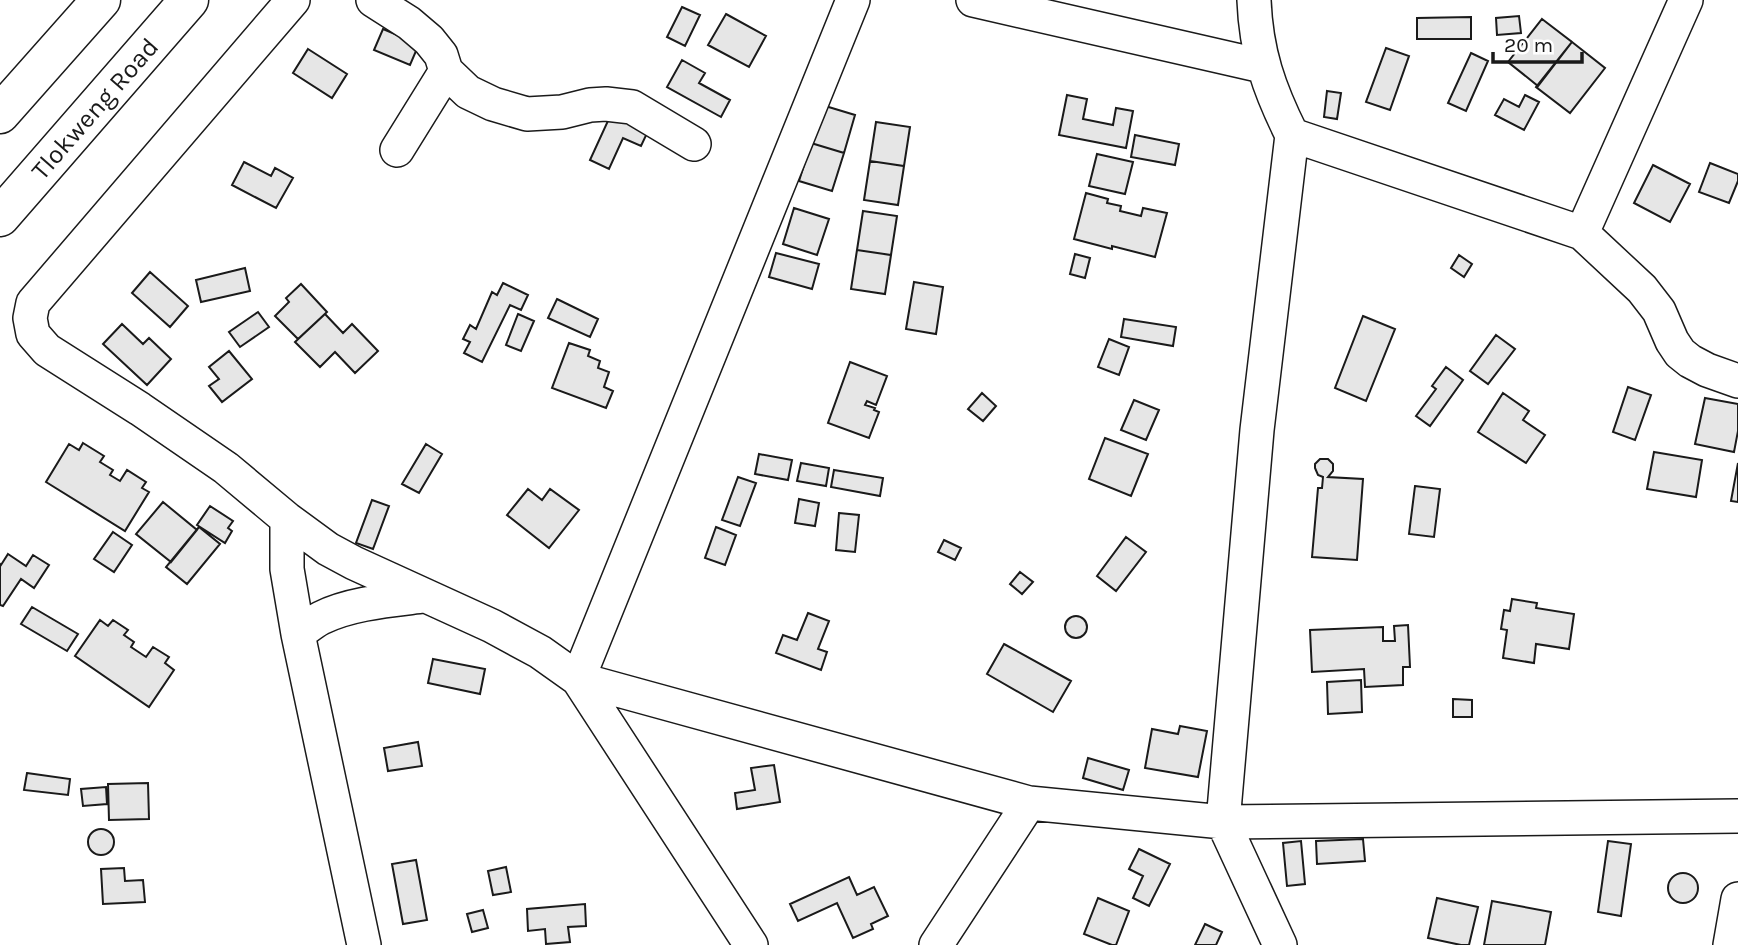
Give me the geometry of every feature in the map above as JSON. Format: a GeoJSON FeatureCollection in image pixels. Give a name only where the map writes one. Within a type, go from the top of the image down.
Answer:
{"type":"FeatureCollection","features":[{"type":"Feature","properties":{"kind":"main road"},"geometry":{"type":"LineString","coordinates":[[0,114],[101,0]]}},
{"type":"Feature","properties":{"kind":"main road","name":"Tlokweng Road"},"geometry":{"type":"LineString","coordinates":[[0,216],[189,0]]}},
{"type":"Feature","properties":{"kind":"street"},"geometry":{"type":"LineString","coordinates":[[293,0],[33,303],[30,318],[33,334],[47,350],[226,468],[288,519],[354,563],[492,626],[540,652],[578,679],[1029,803],[1223,822],[1738,816]]}},
{"type":"Feature","properties":{"kind":"street"},"geometry":{"type":"LineString","coordinates":[[373,0],[409,23],[429,40],[441,55],[446,71],[468,92],[527,114],[562,112],[590,105],[632,107],[694,144]]}},
{"type":"Feature","properties":{"kind":"street"},"geometry":{"type":"LineString","coordinates":[[578,679],[853,0]]}},
{"type":"Feature","properties":{"kind":"street"},"geometry":{"type":"LineString","coordinates":[[973,0],[1262,66]]}},
{"type":"Feature","properties":{"kind":"street"},"geometry":{"type":"LineString","coordinates":[[1254,0],[1262,66],[1292,135],[1257,430],[1223,822],[1280,945]]}},
{"type":"Feature","properties":{"kind":"street"},"geometry":{"type":"LineString","coordinates":[[1582,233],[1686,0]]}},
{"type":"Feature","properties":{"kind":"street"},"geometry":{"type":"LineString","coordinates":[[397,150],[446,71]]}},
{"type":"Feature","properties":{"kind":"street"},"geometry":{"type":"LineString","coordinates":[[1292,135],[1582,233],[1642,289],[1659,311],[1680,353],[1707,370],[1738,381]]}},
{"type":"Feature","properties":{"kind":"street"},"geometry":{"type":"LineString","coordinates":[[288,519],[287,569],[298,634],[364,945]]}},
{"type":"Feature","properties":{"kind":"street"},"geometry":{"type":"LineString","coordinates":[[298,634],[321,618],[344,610],[425,596]]}},
{"type":"Feature","properties":{"kind":"street"},"geometry":{"type":"LineString","coordinates":[[578,679],[751,945]]}},
{"type":"Feature","properties":{"kind":"street"},"geometry":{"type":"LineString","coordinates":[[936,945],[1029,803]]}},
{"type":"Feature","properties":{"kind":"street"},"geometry":{"type":"LineString","coordinates":[[1730,945],[1738,899]]}},
{"type":"Feature","properties":{"kind":"building"},"geometry":{"type":"Polygon","coordinates":[[[682,7],[700,15],[685,46],[667,37],[682,7]]]}},
{"type":"Feature","properties":{"kind":"building"},"geometry":{"type":"Polygon","coordinates":[[[726,14],[766,36],[749,67],[708,45],[726,14]]]}},
{"type":"Feature","properties":{"kind":"building"},"geometry":{"type":"Polygon","coordinates":[[[1519,16],[1521,33],[1497,35],[1496,18],[1519,16]]]}},
{"type":"Feature","properties":{"kind":"building"},"geometry":{"type":"Polygon","coordinates":[[[1471,17],[1471,39],[1417,39],[1417,18],[1471,17]]]}},
{"type":"Feature","properties":{"kind":"building"},"geometry":{"type":"Polygon","coordinates":[[[1542,19],[1572,42],[1538,86],[1508,62],[1542,19]]]}},
{"type":"Feature","properties":{"kind":"building"},"geometry":{"type":"Polygon","coordinates":[[[383,29],[419,44],[410,65],[374,50],[383,29]]]}},
{"type":"Feature","properties":{"kind":"building"},"geometry":{"type":"Polygon","coordinates":[[[1572,42],[1605,68],[1570,113],[1536,87],[1572,42]]]}},
{"type":"Feature","properties":{"kind":"building"},"geometry":{"type":"Polygon","coordinates":[[[1386,48],[1409,56],[1390,110],[1366,102],[1386,48]]]}},
{"type":"Feature","properties":{"kind":"building"},"geometry":{"type":"Polygon","coordinates":[[[308,49],[347,74],[332,98],[293,73],[308,49]]]}},
{"type":"Feature","properties":{"kind":"building"},"geometry":{"type":"Polygon","coordinates":[[[1471,53],[1488,61],[1466,111],[1448,103],[1471,53]]]}},
{"type":"Feature","properties":{"kind":"building"},"geometry":{"type":"Polygon","coordinates":[[[682,60],[705,73],[699,83],[730,100],[721,117],[667,87],[682,60]]]}},
{"type":"Feature","properties":{"kind":"building"},"geometry":{"type":"Polygon","coordinates":[[[1327,91],[1341,93],[1337,119],[1324,117],[1327,91]]]}},
{"type":"Feature","properties":{"kind":"building"},"geometry":{"type":"Polygon","coordinates":[[[1067,95],[1087,99],[1083,119],[1113,125],[1116,108],[1133,111],[1126,148],[1059,135],[1067,95]]]}},
{"type":"Feature","properties":{"kind":"building"},"geometry":{"type":"Polygon","coordinates":[[[1525,95],[1539,102],[1524,130],[1495,115],[1504,99],[1519,107],[1525,95]]]}},
{"type":"Feature","properties":{"kind":"building"},"geometry":{"type":"Polygon","coordinates":[[[822,105],[855,115],[844,153],[811,143],[822,105]]]}},
{"type":"Feature","properties":{"kind":"building"},"geometry":{"type":"Polygon","coordinates":[[[612,112],[649,129],[641,146],[623,138],[609,169],[590,160],[612,112]]]}},
{"type":"Feature","properties":{"kind":"building"},"geometry":{"type":"Polygon","coordinates":[[[876,122],[910,127],[904,166],[870,161],[876,122]]]}},
{"type":"Feature","properties":{"kind":"building"},"geometry":{"type":"Polygon","coordinates":[[[1135,135],[1179,144],[1175,165],[1131,157],[1135,135]]]}},
{"type":"Feature","properties":{"kind":"building"},"geometry":{"type":"Polygon","coordinates":[[[811,143],[844,153],[832,191],[799,181],[811,143]]]}},
{"type":"Feature","properties":{"kind":"building"},"geometry":{"type":"Polygon","coordinates":[[[1097,154],[1133,162],[1125,194],[1089,186],[1097,154]]]}},
{"type":"Feature","properties":{"kind":"building"},"geometry":{"type":"Polygon","coordinates":[[[870,161],[904,166],[898,205],[864,200],[870,161]]]}},
{"type":"Feature","properties":{"kind":"building"},"geometry":{"type":"Polygon","coordinates":[[[244,162],[271,176],[275,168],[293,178],[276,208],[232,185],[244,162]]]}},
{"type":"Feature","properties":{"kind":"building"},"geometry":{"type":"Polygon","coordinates":[[[1710,163],[1738,174],[1729,203],[1699,192],[1710,163]]]}},
{"type":"Feature","properties":{"kind":"building"},"geometry":{"type":"Polygon","coordinates":[[[1653,165],[1690,184],[1670,222],[1634,203],[1653,165]]]}},
{"type":"Feature","properties":{"kind":"building"},"geometry":{"type":"Polygon","coordinates":[[[1086,193],[1108,199],[1107,203],[1121,206],[1120,211],[1141,216],[1143,208],[1167,213],[1155,257],[1074,239],[1086,193]]]}},
{"type":"Feature","properties":{"kind":"building"},"geometry":{"type":"Polygon","coordinates":[[[794,208],[829,219],[817,255],[783,244],[794,208]]]}},
{"type":"Feature","properties":{"kind":"building"},"geometry":{"type":"Polygon","coordinates":[[[863,211],[897,216],[891,255],[857,250],[863,211]]]}},
{"type":"Feature","properties":{"kind":"building"},"geometry":{"type":"Polygon","coordinates":[[[857,250],[891,255],[885,294],[851,289],[857,250]]]}},
{"type":"Feature","properties":{"kind":"building"},"geometry":{"type":"Polygon","coordinates":[[[776,253],[819,264],[812,289],[769,277],[776,253]]]}},
{"type":"Feature","properties":{"kind":"building"},"geometry":{"type":"Polygon","coordinates":[[[1075,254],[1090,258],[1085,278],[1070,274],[1075,254]]]}},
{"type":"Feature","properties":{"kind":"building"},"geometry":{"type":"Polygon","coordinates":[[[1459,255],[1472,264],[1464,277],[1451,268],[1459,255]]]}},
{"type":"Feature","properties":{"kind":"building"},"geometry":{"type":"Polygon","coordinates":[[[245,268],[250,291],[201,302],[196,280],[245,268]]]}},
{"type":"Feature","properties":{"kind":"building"},"geometry":{"type":"Polygon","coordinates":[[[150,272],[188,306],[170,327],[132,293],[150,272]]]}},
{"type":"Feature","properties":{"kind":"building"},"geometry":{"type":"Polygon","coordinates":[[[914,282],[943,287],[936,334],[906,329],[914,282]]]}},
{"type":"Feature","properties":{"kind":"building"},"geometry":{"type":"Polygon","coordinates":[[[503,283],[528,295],[521,310],[510,305],[482,362],[464,353],[470,342],[463,339],[470,325],[476,329],[492,292],[497,295],[503,283]]]}},
{"type":"Feature","properties":{"kind":"building"},"geometry":{"type":"Polygon","coordinates":[[[301,284],[327,312],[298,339],[275,316],[289,302],[286,298],[301,284]]]}},
{"type":"Feature","properties":{"kind":"building"},"geometry":{"type":"Polygon","coordinates":[[[557,299],[598,319],[590,337],[548,318],[557,299]]]}},
{"type":"Feature","properties":{"kind":"building"},"geometry":{"type":"Polygon","coordinates":[[[258,312],[269,327],[240,347],[229,332],[258,312]]]}},
{"type":"Feature","properties":{"kind":"building"},"geometry":{"type":"Polygon","coordinates":[[[325,314],[343,333],[352,324],[378,351],[355,373],[335,352],[320,367],[295,342],[325,314]]]}},
{"type":"Feature","properties":{"kind":"building"},"geometry":{"type":"Polygon","coordinates":[[[518,314],[534,321],[521,351],[506,345],[518,314]]]}},
{"type":"Feature","properties":{"kind":"building"},"geometry":{"type":"Polygon","coordinates":[[[1363,316],[1395,329],[1366,401],[1335,388],[1363,316]]]}},
{"type":"Feature","properties":{"kind":"building"},"geometry":{"type":"Polygon","coordinates":[[[1124,319],[1176,327],[1173,346],[1121,337],[1124,319]]]}},
{"type":"Feature","properties":{"kind":"building"},"geometry":{"type":"Polygon","coordinates":[[[122,324],[143,344],[149,338],[171,359],[147,385],[103,344],[122,324]]]}},
{"type":"Feature","properties":{"kind":"building"},"geometry":{"type":"Polygon","coordinates":[[[1496,335],[1515,349],[1488,384],[1470,371],[1496,335]]]}},
{"type":"Feature","properties":{"kind":"building"},"geometry":{"type":"Polygon","coordinates":[[[1109,339],[1129,347],[1119,375],[1098,367],[1109,339]]]}},
{"type":"Feature","properties":{"kind":"building"},"geometry":{"type":"Polygon","coordinates":[[[569,343],[590,350],[588,356],[600,361],[598,368],[609,372],[604,387],[613,391],[606,408],[552,388],[569,343]]]}},
{"type":"Feature","properties":{"kind":"building"},"geometry":{"type":"Polygon","coordinates":[[[229,351],[252,379],[222,402],[209,386],[219,379],[209,367],[229,351]]]}},
{"type":"Feature","properties":{"kind":"building"},"geometry":{"type":"Polygon","coordinates":[[[850,362],[887,376],[876,405],[867,401],[865,405],[879,412],[869,438],[828,423],[850,362]]]}},
{"type":"Feature","properties":{"kind":"building"},"geometry":{"type":"Polygon","coordinates":[[[1446,367],[1463,380],[1430,426],[1416,416],[1436,389],[1432,386],[1446,367]]]}},
{"type":"Feature","properties":{"kind":"building"},"geometry":{"type":"Polygon","coordinates":[[[1628,387],[1651,395],[1635,440],[1613,432],[1628,387]]]}},
{"type":"Feature","properties":{"kind":"building"},"geometry":{"type":"Polygon","coordinates":[[[982,393],[996,406],[983,421],[968,409],[982,393]]]}},
{"type":"Feature","properties":{"kind":"building"},"geometry":{"type":"Polygon","coordinates":[[[1503,393],[1529,411],[1523,420],[1545,435],[1526,463],[1478,432],[1503,393]]]}},
{"type":"Feature","properties":{"kind":"building"},"geometry":{"type":"Polygon","coordinates":[[[1705,398],[1738,404],[1738,431],[1734,452],[1695,444],[1705,398]]]}},
{"type":"Feature","properties":{"kind":"building"},"geometry":{"type":"Polygon","coordinates":[[[1134,400],[1159,410],[1146,440],[1121,430],[1134,400]]]}},
{"type":"Feature","properties":{"kind":"building"},"geometry":{"type":"Polygon","coordinates":[[[1105,438],[1148,454],[1131,496],[1089,479],[1105,438]]]}},
{"type":"Feature","properties":{"kind":"building"},"geometry":{"type":"Polygon","coordinates":[[[83,443],[104,456],[100,462],[113,470],[110,475],[120,481],[127,470],[146,482],[142,488],[149,492],[125,531],[46,482],[69,444],[79,450],[83,443]]]}},
{"type":"Feature","properties":{"kind":"building"},"geometry":{"type":"Polygon","coordinates":[[[426,444],[442,454],[419,493],[402,484],[426,444]]]}},
{"type":"Feature","properties":{"kind":"building"},"geometry":{"type":"Polygon","coordinates":[[[1654,452],[1702,460],[1696,497],[1647,489],[1654,452]]]}},
{"type":"Feature","properties":{"kind":"building"},"geometry":{"type":"Polygon","coordinates":[[[759,454],[792,460],[788,480],[755,474],[759,454]]]}},
{"type":"Feature","properties":{"kind":"building"},"geometry":{"type":"Polygon","coordinates":[[[1320,459],[1328,459],[1333,464],[1333,471],[1328,477],[1363,479],[1357,560],[1312,557],[1318,488],[1322,488],[1323,477],[1318,475],[1315,464],[1320,459]]]}},
{"type":"Feature","properties":{"kind":"building"},"geometry":{"type":"Polygon","coordinates":[[[801,463],[829,468],[826,486],[797,481],[801,463]]]}},
{"type":"Feature","properties":{"kind":"building"},"geometry":{"type":"Polygon","coordinates":[[[1738,463],[1738,502],[1731,501],[1738,463]]]}},
{"type":"Feature","properties":{"kind":"building"},"geometry":{"type":"Polygon","coordinates":[[[834,470],[883,478],[880,496],[831,487],[834,470]]]}},
{"type":"Feature","properties":{"kind":"building"},"geometry":{"type":"Polygon","coordinates":[[[738,477],[756,483],[740,526],[722,520],[738,477]]]}},
{"type":"Feature","properties":{"kind":"building"},"geometry":{"type":"Polygon","coordinates":[[[1415,486],[1440,489],[1434,537],[1409,534],[1415,486]]]}},
{"type":"Feature","properties":{"kind":"building"},"geometry":{"type":"Polygon","coordinates":[[[528,489],[542,500],[550,489],[579,510],[549,548],[507,515],[528,489]]]}},
{"type":"Feature","properties":{"kind":"building"},"geometry":{"type":"Polygon","coordinates":[[[799,499],[819,503],[815,526],[795,523],[799,499]]]}},
{"type":"Feature","properties":{"kind":"building"},"geometry":{"type":"Polygon","coordinates":[[[372,500],[389,506],[373,549],[356,543],[372,500]]]}},
{"type":"Feature","properties":{"kind":"building"},"geometry":{"type":"Polygon","coordinates":[[[163,502],[197,530],[171,562],[136,534],[163,502]]]}},
{"type":"Feature","properties":{"kind":"building"},"geometry":{"type":"Polygon","coordinates":[[[210,506],[233,521],[228,528],[232,531],[225,543],[197,525],[210,506]]]}},
{"type":"Feature","properties":{"kind":"building"},"geometry":{"type":"Polygon","coordinates":[[[839,513],[859,515],[855,552],[836,550],[839,513]]]}},
{"type":"Feature","properties":{"kind":"building"},"geometry":{"type":"Polygon","coordinates":[[[199,527],[220,544],[187,584],[166,567],[199,527]]]}},
{"type":"Feature","properties":{"kind":"building"},"geometry":{"type":"Polygon","coordinates":[[[716,527],[736,535],[725,565],[705,558],[716,527]]]}},
{"type":"Feature","properties":{"kind":"building"},"geometry":{"type":"Polygon","coordinates":[[[113,532],[132,545],[114,572],[94,559],[113,532]]]}},
{"type":"Feature","properties":{"kind":"building"},"geometry":{"type":"Polygon","coordinates":[[[1126,537],[1146,552],[1116,591],[1097,576],[1126,537]]]}},
{"type":"Feature","properties":{"kind":"building"},"geometry":{"type":"Polygon","coordinates":[[[944,540],[961,548],[955,560],[938,552],[944,540]]]}},
{"type":"Feature","properties":{"kind":"building"},"geometry":{"type":"Polygon","coordinates":[[[8,554],[26,566],[33,555],[49,565],[34,588],[21,579],[3,606],[0,605],[0,564],[8,554]]]}},
{"type":"Feature","properties":{"kind":"building"},"geometry":{"type":"Polygon","coordinates":[[[1020,572],[1033,582],[1022,594],[1010,584],[1020,572]]]}},
{"type":"Feature","properties":{"kind":"building"},"geometry":{"type":"Polygon","coordinates":[[[1512,599],[1537,603],[1536,608],[1574,614],[1569,649],[1536,644],[1534,663],[1503,658],[1507,630],[1501,629],[1504,610],[1510,611],[1512,599]]]}},
{"type":"Feature","properties":{"kind":"building"},"geometry":{"type":"Polygon","coordinates":[[[32,607],[78,634],[67,651],[21,624],[32,607]]]}},
{"type":"Feature","properties":{"kind":"building"},"geometry":{"type":"Polygon","coordinates":[[[808,613],[829,621],[818,649],[827,652],[821,670],[776,653],[783,635],[797,640],[808,613]]]}},
{"type":"Feature","properties":{"kind":"building"},"geometry":{"type":"Polygon","coordinates":[[[1076,616],[1084,619],[1087,627],[1084,635],[1076,638],[1068,635],[1065,627],[1068,619],[1076,616]]]}},
{"type":"Feature","properties":{"kind":"building"},"geometry":{"type":"Polygon","coordinates":[[[100,620],[108,626],[113,620],[128,630],[124,635],[134,642],[131,647],[146,657],[153,647],[169,657],[165,663],[174,670],[149,707],[75,656],[100,620]]]}},
{"type":"Feature","properties":{"kind":"building"},"geometry":{"type":"Polygon","coordinates":[[[1408,625],[1410,667],[1403,667],[1403,685],[1365,687],[1364,669],[1312,672],[1310,630],[1383,627],[1383,641],[1395,641],[1394,626],[1408,625]]]}},
{"type":"Feature","properties":{"kind":"building"},"geometry":{"type":"Polygon","coordinates":[[[1004,644],[1071,681],[1053,712],[987,674],[1004,644]]]}},
{"type":"Feature","properties":{"kind":"building"},"geometry":{"type":"Polygon","coordinates":[[[433,659],[485,669],[480,694],[428,683],[433,659]]]}},
{"type":"Feature","properties":{"kind":"building"},"geometry":{"type":"Polygon","coordinates":[[[1361,680],[1362,712],[1328,714],[1327,682],[1361,680]]]}},
{"type":"Feature","properties":{"kind":"building"},"geometry":{"type":"Polygon","coordinates":[[[1453,699],[1472,700],[1472,717],[1453,717],[1453,699]]]}},
{"type":"Feature","properties":{"kind":"building"},"geometry":{"type":"Polygon","coordinates":[[[1180,726],[1207,731],[1198,777],[1145,768],[1152,729],[1178,734],[1180,726]]]}},
{"type":"Feature","properties":{"kind":"building"},"geometry":{"type":"Polygon","coordinates":[[[418,742],[422,766],[388,771],[384,748],[418,742]]]}},
{"type":"Feature","properties":{"kind":"building"},"geometry":{"type":"Polygon","coordinates":[[[1088,758],[1129,770],[1123,790],[1083,778],[1088,758]]]}},
{"type":"Feature","properties":{"kind":"building"},"geometry":{"type":"Polygon","coordinates":[[[774,765],[780,802],[737,809],[735,793],[755,790],[751,768],[774,765]]]}},
{"type":"Feature","properties":{"kind":"building"},"geometry":{"type":"Polygon","coordinates":[[[27,773],[70,779],[68,795],[24,790],[27,773]]]}},
{"type":"Feature","properties":{"kind":"building"},"geometry":{"type":"Polygon","coordinates":[[[148,783],[149,819],[109,820],[108,784],[148,783]]]}},
{"type":"Feature","properties":{"kind":"building"},"geometry":{"type":"Polygon","coordinates":[[[106,787],[107,804],[83,806],[81,789],[106,787]]]}},
{"type":"Feature","properties":{"kind":"building"},"geometry":{"type":"Polygon","coordinates":[[[101,829],[110,833],[114,842],[110,851],[101,855],[92,851],[88,842],[92,833],[101,829]]]}},
{"type":"Feature","properties":{"kind":"building"},"geometry":{"type":"Polygon","coordinates":[[[1363,839],[1365,861],[1317,864],[1316,841],[1363,839]]]}},
{"type":"Feature","properties":{"kind":"building"},"geometry":{"type":"Polygon","coordinates":[[[1301,841],[1305,884],[1287,886],[1283,843],[1301,841]]]}},
{"type":"Feature","properties":{"kind":"building"},"geometry":{"type":"Polygon","coordinates":[[[1608,841],[1631,844],[1621,916],[1598,912],[1608,841]]]}},
{"type":"Feature","properties":{"kind":"building"},"geometry":{"type":"Polygon","coordinates":[[[1139,849],[1170,864],[1149,906],[1133,898],[1143,876],[1129,869],[1139,849]]]}},
{"type":"Feature","properties":{"kind":"building"},"geometry":{"type":"Polygon","coordinates":[[[416,860],[427,920],[403,924],[392,864],[416,860]]]}},
{"type":"Feature","properties":{"kind":"building"},"geometry":{"type":"Polygon","coordinates":[[[506,867],[511,892],[493,895],[488,871],[506,867]]]}},
{"type":"Feature","properties":{"kind":"building"},"geometry":{"type":"Polygon","coordinates":[[[124,868],[125,881],[143,880],[145,902],[103,904],[101,869],[124,868]]]}},
{"type":"Feature","properties":{"kind":"building"},"geometry":{"type":"Polygon","coordinates":[[[1683,873],[1694,877],[1698,888],[1694,899],[1683,903],[1672,899],[1668,888],[1672,877],[1683,873]]]}},
{"type":"Feature","properties":{"kind":"building"},"geometry":{"type":"Polygon","coordinates":[[[849,877],[857,895],[874,887],[888,916],[871,924],[873,929],[853,938],[837,903],[798,921],[790,904],[849,877]]]}},
{"type":"Feature","properties":{"kind":"building"},"geometry":{"type":"Polygon","coordinates":[[[1098,898],[1129,911],[1116,945],[1084,934],[1098,898]]]}},
{"type":"Feature","properties":{"kind":"building"},"geometry":{"type":"Polygon","coordinates":[[[1437,898],[1478,907],[1469,945],[1428,938],[1437,898]]]}},
{"type":"Feature","properties":{"kind":"building"},"geometry":{"type":"Polygon","coordinates":[[[1492,901],[1551,912],[1545,945],[1484,945],[1492,901]]]}},
{"type":"Feature","properties":{"kind":"building"},"geometry":{"type":"Polygon","coordinates":[[[585,904],[586,926],[568,927],[570,942],[546,944],[545,929],[528,931],[527,909],[585,904]]]}},
{"type":"Feature","properties":{"kind":"building"},"geometry":{"type":"Polygon","coordinates":[[[483,910],[488,928],[472,932],[467,914],[483,910]]]}},
{"type":"Feature","properties":{"kind":"building"},"geometry":{"type":"Polygon","coordinates":[[[1205,924],[1222,932],[1216,945],[1195,945],[1205,924]]]}}]}
